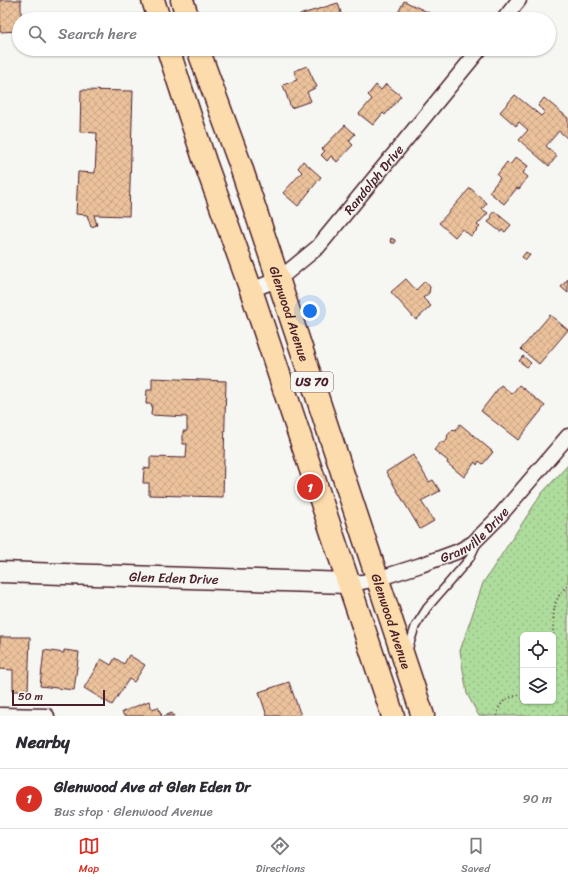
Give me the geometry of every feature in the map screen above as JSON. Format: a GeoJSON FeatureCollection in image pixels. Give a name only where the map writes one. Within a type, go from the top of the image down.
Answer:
{"type":"FeatureCollection","features":[{"type":"Feature","properties":{"kind":"main road"},"geometry":{"type":"LineString","coordinates":[[153,0],[157,12]]}},
{"type":"Feature","properties":{"kind":"main road"},"geometry":{"type":"LineString","coordinates":[[182,0],[186,12]]}},
{"type":"Feature","properties":{"kind":"main road","name":"US 70"},"geometry":{"type":"LineString","coordinates":[[170,56],[205,162],[251,290],[393,716]]}},
{"type":"Feature","properties":{"kind":"main road","name":"Glenwood Avenue"},"geometry":{"type":"LineString","coordinates":[[201,56],[240,164],[423,716]]}},
{"type":"Feature","properties":{"kind":"main road","name":"Glen Eden Drive"},"geometry":{"type":"LineString","coordinates":[[0,572],[348,583]]}},
{"type":"Feature","properties":{"kind":"street"},"geometry":{"type":"LineString","coordinates":[[510,12],[520,0]]}},
{"type":"Feature","properties":{"kind":"street","name":"Randolph Drive"},"geometry":{"type":"LineString","coordinates":[[251,290],[278,279],[318,247],[474,56]]}},
{"type":"Feature","properties":{"kind":"street","name":"Granville Drive"},"geometry":{"type":"LineString","coordinates":[[348,583],[377,579],[421,565],[459,551],[479,538],[568,436]]}},
{"type":"Feature","properties":{"kind":"street"},"geometry":{"type":"LineString","coordinates":[[0,715],[47,716]]}},
{"type":"Feature","properties":{"kind":"lane"},"geometry":{"type":"LineString","coordinates":[[405,662],[410,640],[415,627],[427,608],[470,558],[479,538]]}},
{"type":"Feature","properties":{"kind":"path"},"geometry":{"type":"LineString","coordinates":[[553,632],[555,602],[561,591],[568,585]]}},
{"type":"Feature","properties":{"kind":"path"},"geometry":{"type":"LineString","coordinates":[[497,716],[498,709],[508,697],[520,695]]}},
{"type":"Feature","properties":{"kind":"green space"},"geometry":{"type":"Polygon","coordinates":[[[568,465],[568,716],[479,716],[467,694],[460,651],[483,583],[542,493],[568,465]]]}},
{"type":"Feature","properties":{"kind":"building"},"geometry":{"type":"Polygon","coordinates":[[[0,0],[21,0],[21,12],[12,12],[12,31],[0,32],[0,0]]]}},
{"type":"Feature","properties":{"kind":"building"},"geometry":{"type":"Polygon","coordinates":[[[404,1],[427,12],[398,12],[404,1]]]}},
{"type":"Feature","properties":{"kind":"building"},"geometry":{"type":"Polygon","coordinates":[[[338,3],[341,12],[309,12],[338,3]]]}},
{"type":"Feature","properties":{"kind":"building"},"geometry":{"type":"Polygon","coordinates":[[[307,66],[317,87],[307,92],[311,101],[291,108],[283,85],[297,80],[294,71],[307,66]]]}},
{"type":"Feature","properties":{"kind":"building"},"geometry":{"type":"Polygon","coordinates":[[[386,84],[401,96],[385,115],[383,113],[373,125],[359,114],[372,99],[368,95],[376,85],[381,90],[386,84]]]}},
{"type":"Feature","properties":{"kind":"building"},"geometry":{"type":"Polygon","coordinates":[[[81,90],[133,91],[129,216],[94,215],[97,225],[91,227],[87,215],[76,214],[78,172],[95,173],[97,133],[80,132],[81,90]]]}},
{"type":"Feature","properties":{"kind":"building"},"geometry":{"type":"Polygon","coordinates":[[[515,95],[541,116],[545,112],[538,106],[544,98],[568,118],[568,139],[559,131],[546,146],[557,156],[549,166],[519,140],[528,130],[519,122],[516,126],[500,112],[515,95]]]}},
{"type":"Feature","properties":{"kind":"building"},"geometry":{"type":"Polygon","coordinates":[[[345,125],[355,134],[349,141],[353,145],[337,162],[331,156],[327,161],[321,155],[325,151],[322,149],[345,125]]]}},
{"type":"Feature","properties":{"kind":"building"},"geometry":{"type":"Polygon","coordinates":[[[516,157],[528,166],[523,173],[528,177],[519,189],[517,188],[504,204],[489,192],[500,178],[497,175],[507,162],[510,165],[516,157]]]}},
{"type":"Feature","properties":{"kind":"building"},"geometry":{"type":"Polygon","coordinates":[[[303,161],[321,177],[298,206],[283,193],[302,172],[298,168],[303,161]]]}},
{"type":"Feature","properties":{"kind":"building"},"geometry":{"type":"Polygon","coordinates":[[[470,188],[487,203],[482,209],[488,213],[477,225],[480,227],[471,236],[462,229],[455,237],[439,223],[470,188]]]}},
{"type":"Feature","properties":{"kind":"building"},"geometry":{"type":"Polygon","coordinates":[[[494,211],[511,225],[505,232],[502,230],[501,232],[488,222],[494,211]]]}},
{"type":"Feature","properties":{"kind":"building"},"geometry":{"type":"Polygon","coordinates":[[[391,238],[395,240],[395,243],[390,241],[391,238]]]}},
{"type":"Feature","properties":{"kind":"building"},"geometry":{"type":"Polygon","coordinates":[[[526,252],[530,255],[526,260],[522,257],[526,252]]]}},
{"type":"Feature","properties":{"kind":"building"},"geometry":{"type":"Polygon","coordinates":[[[406,279],[416,290],[425,281],[430,287],[429,293],[423,298],[431,306],[416,320],[391,292],[406,279]]]}},
{"type":"Feature","properties":{"kind":"building"},"geometry":{"type":"Polygon","coordinates":[[[568,279],[568,293],[561,287],[568,279]]]}},
{"type":"Feature","properties":{"kind":"building"},"geometry":{"type":"Polygon","coordinates":[[[550,315],[568,330],[539,364],[521,349],[550,315]]]}},
{"type":"Feature","properties":{"kind":"building"},"geometry":{"type":"Polygon","coordinates":[[[523,356],[531,363],[527,367],[519,361],[523,356]]]}},
{"type":"Feature","properties":{"kind":"building"},"geometry":{"type":"Polygon","coordinates":[[[152,378],[226,381],[223,497],[149,495],[149,483],[143,483],[144,468],[150,469],[150,457],[186,458],[187,444],[183,444],[183,431],[187,431],[187,417],[151,415],[152,404],[146,404],[147,390],[152,390],[152,378]]]}},
{"type":"Feature","properties":{"kind":"building"},"geometry":{"type":"Polygon","coordinates":[[[501,385],[512,394],[519,385],[545,406],[518,440],[481,411],[501,385]]]}},
{"type":"Feature","properties":{"kind":"building"},"geometry":{"type":"Polygon","coordinates":[[[460,424],[493,452],[483,464],[479,461],[477,465],[475,462],[464,477],[434,450],[442,441],[444,443],[448,437],[447,436],[453,429],[455,431],[460,424]]]}},
{"type":"Feature","properties":{"kind":"building"},"geometry":{"type":"Polygon","coordinates":[[[413,455],[429,482],[433,480],[440,491],[421,501],[434,521],[420,529],[386,472],[413,455]]]}},
{"type":"Feature","properties":{"kind":"building"},"geometry":{"type":"Polygon","coordinates":[[[0,637],[30,637],[28,691],[13,691],[13,670],[0,669],[0,637]]]}},
{"type":"Feature","properties":{"kind":"building"},"geometry":{"type":"Polygon","coordinates":[[[44,650],[64,653],[64,650],[79,652],[74,690],[40,686],[44,650]]]}},
{"type":"Feature","properties":{"kind":"building"},"geometry":{"type":"Polygon","coordinates":[[[129,655],[145,665],[134,682],[129,679],[112,705],[84,688],[101,659],[111,665],[115,658],[124,664],[129,655]]]}},
{"type":"Feature","properties":{"kind":"building"},"geometry":{"type":"Polygon","coordinates":[[[289,682],[301,716],[267,716],[259,692],[289,682]]]}},
{"type":"Feature","properties":{"kind":"building"},"geometry":{"type":"Polygon","coordinates":[[[149,701],[152,709],[158,707],[162,716],[124,716],[122,712],[149,701]]]}},
{"type":"Feature","properties":{"kind":"building"},"geometry":{"type":"Polygon","coordinates":[[[172,713],[174,716],[164,716],[172,713]]]}},
{"type":"Feature","properties":{"kind":"place","name":"Glenwood Ave at Glen Eden Dr"},"geometry":{"type":"Point","coordinates":[310,487]}}]}
